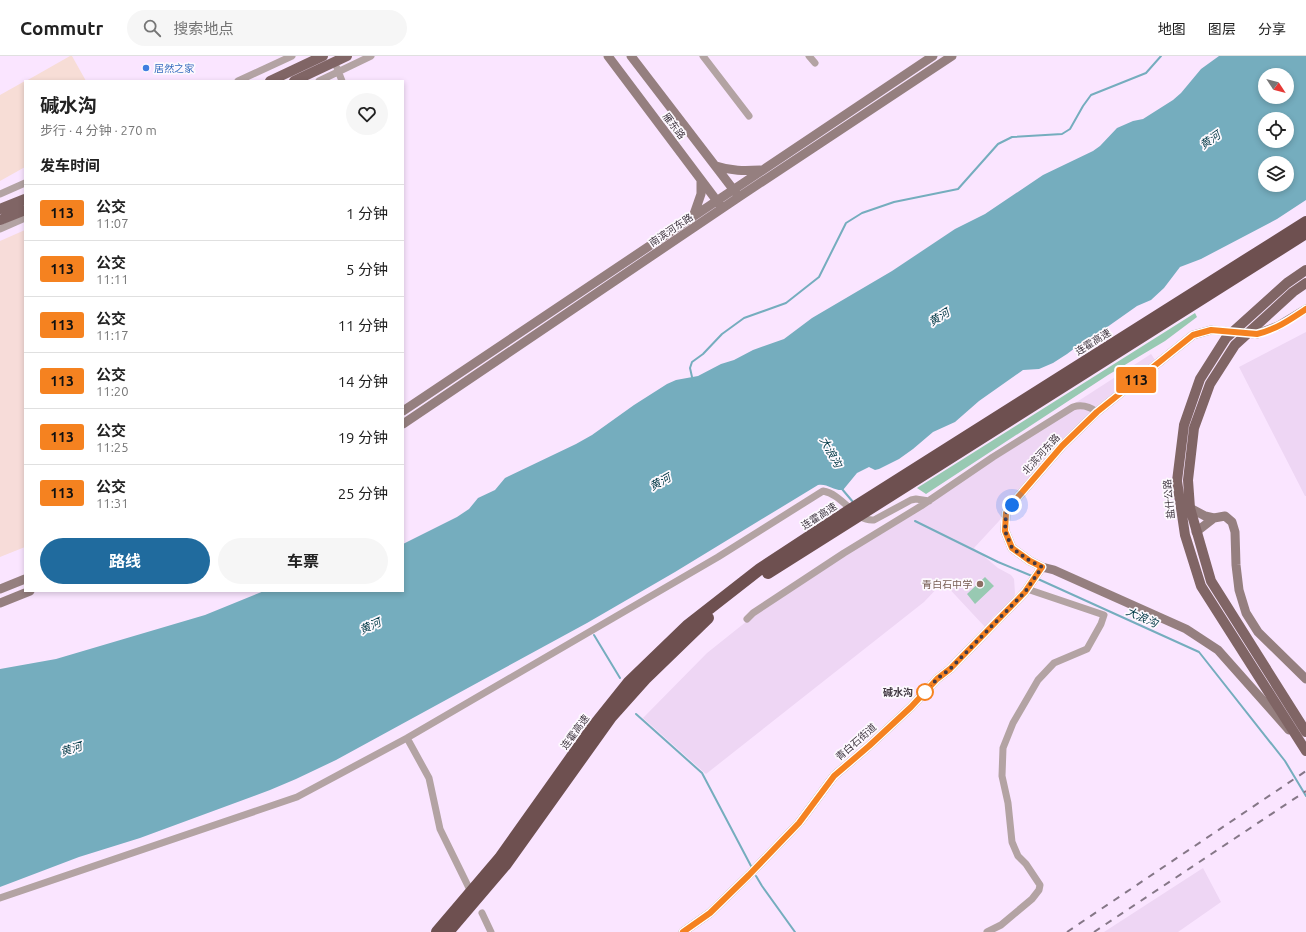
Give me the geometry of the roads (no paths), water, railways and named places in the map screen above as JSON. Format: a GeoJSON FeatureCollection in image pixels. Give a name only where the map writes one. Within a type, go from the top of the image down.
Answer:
{"type":"FeatureCollection","features":[{"type":"Feature","properties":{"kind":"highway","name":"连霍高速"},"geometry":{"type":"LineString","coordinates":[[881,496],[1306,222]]}},
{"type":"Feature","properties":{"kind":"highway","name":"连霍高速"},"geometry":{"type":"LineString","coordinates":[[437,932],[500,858],[593,727],[629,682],[687,626],[760,569],[854,513],[1306,233]]}},
{"type":"Feature","properties":{"kind":"highway","name":"连霍高速"},"geometry":{"type":"LineString","coordinates":[[448,932],[506,864],[611,717],[645,679],[709,617],[764,576],[854,513]]}},
{"type":"Feature","properties":{"kind":"main road"},"geometry":{"type":"LineString","coordinates":[[272,80],[323,56]]}},
{"type":"Feature","properties":{"kind":"main road"},"geometry":{"type":"LineString","coordinates":[[296,80],[347,56]]}},
{"type":"Feature","properties":{"kind":"main road","name":"雁东路"},"geometry":{"type":"LineString","coordinates":[[608,56],[723,208]]}},
{"type":"Feature","properties":{"kind":"main road","name":"雁东路"},"geometry":{"type":"LineString","coordinates":[[631,56],[739,197]]}},
{"type":"Feature","properties":{"kind":"main road","name":"南滨河东路"},"geometry":{"type":"LineString","coordinates":[[404,410],[496,347],[933,56]]}},
{"type":"Feature","properties":{"kind":"main road","name":"南滨河东路"},"geometry":{"type":"LineString","coordinates":[[404,423],[500,357],[952,56]]}},
{"type":"Feature","properties":{"kind":"main road"},"geometry":{"type":"LineString","coordinates":[[716,166],[729,170],[761,170]]}},
{"type":"Feature","properties":{"kind":"main road"},"geometry":{"type":"LineString","coordinates":[[693,217],[701,194],[701,180]]}},
{"type":"Feature","properties":{"kind":"main road"},"geometry":{"type":"LineString","coordinates":[[0,209],[24,199]]}},
{"type":"Feature","properties":{"kind":"main road"},"geometry":{"type":"LineString","coordinates":[[0,220],[24,210]]}},
{"type":"Feature","properties":{"kind":"main road","name":"盐什公路"},"geometry":{"type":"LineString","coordinates":[[1306,270],[1287,283],[1226,338],[1200,379],[1184,426],[1177,480],[1185,535],[1201,586],[1306,749]]}},
{"type":"Feature","properties":{"kind":"main road","name":"盐什公路"},"geometry":{"type":"LineString","coordinates":[[1306,283],[1293,292],[1235,344],[1210,384],[1194,428],[1188,480],[1190,508],[1211,581],[1306,732]]}},
{"type":"Feature","properties":{"kind":"main road"},"geometry":{"type":"LineString","coordinates":[[1257,334],[1278,326],[1306,309]]}},
{"type":"Feature","properties":{"kind":"main road","name":"北滨河东路"},"geometry":{"type":"LineString","coordinates":[[1040,570],[1012,548],[1005,531],[1006,513],[1062,446],[1097,412],[1193,335],[1211,330]]}},
{"type":"Feature","properties":{"kind":"main road"},"geometry":{"type":"LineString","coordinates":[[496,347],[500,357]]}},
{"type":"Feature","properties":{"kind":"main road"},"geometry":{"type":"LineString","coordinates":[[1190,508],[1205,516],[1214,518],[1225,516],[1232,522],[1235,532],[1236,565],[1239,590],[1246,613],[1258,632],[1306,679]]}},
{"type":"Feature","properties":{"kind":"main road"},"geometry":{"type":"LineString","coordinates":[[1196,532],[1214,518]]}},
{"type":"Feature","properties":{"kind":"main road","name":"盐什公路"},"geometry":{"type":"LineString","coordinates":[[1040,570],[1054,570],[1186,629],[1218,650],[1306,749]]}},
{"type":"Feature","properties":{"kind":"main road","name":"青白石街道"},"geometry":{"type":"LineString","coordinates":[[683,932],[710,913],[749,875],[799,823],[834,776],[869,746],[911,707],[937,679],[950,669],[1029,587],[1040,570]]}},
{"type":"Feature","properties":{"kind":"main road"},"geometry":{"type":"LineString","coordinates":[[0,589],[24,579]]}},
{"type":"Feature","properties":{"kind":"main road"},"geometry":{"type":"LineString","coordinates":[[0,603],[28,592]]}},
{"type":"Feature","properties":{"kind":"street"},"geometry":{"type":"LineString","coordinates":[[240,80],[292,56]]}},
{"type":"Feature","properties":{"kind":"street"},"geometry":{"type":"LineString","coordinates":[[320,80],[372,56]]}},
{"type":"Feature","properties":{"kind":"street"},"geometry":{"type":"LineString","coordinates":[[703,56],[749,116]]}},
{"type":"Feature","properties":{"kind":"street"},"geometry":{"type":"LineString","coordinates":[[809,56],[815,63]]}},
{"type":"Feature","properties":{"kind":"street"},"geometry":{"type":"LineString","coordinates":[[335,62],[342,80]]}},
{"type":"Feature","properties":{"kind":"street"},"geometry":{"type":"LineString","coordinates":[[0,194],[24,183]]}},
{"type":"Feature","properties":{"kind":"street"},"geometry":{"type":"LineString","coordinates":[[0,229],[24,218]]}},
{"type":"Feature","properties":{"kind":"street"},"geometry":{"type":"LineString","coordinates":[[747,618],[824,566],[929,501],[993,457],[1073,407],[1079,405],[1086,406],[1097,412]]}},
{"type":"Feature","properties":{"kind":"street"},"geometry":{"type":"LineString","coordinates":[[0,898],[297,797],[407,738],[718,557],[823,490],[830,492],[864,519],[869,520],[874,520],[911,500],[916,499],[929,501]]}},
{"type":"Feature","properties":{"kind":"street"},"geometry":{"type":"LineString","coordinates":[[986,932],[1006,921],[1032,899],[1040,890],[1040,885],[1026,864],[1018,856],[1012,842],[1008,803],[1002,776],[1003,748],[1013,723],[1038,680],[1054,663],[1087,649],[1101,624],[1104,615],[1029,587]]}},
{"type":"Feature","properties":{"kind":"street"},"geometry":{"type":"LineString","coordinates":[[407,738],[429,778],[440,829],[469,888]]}},
{"type":"Feature","properties":{"kind":"street"},"geometry":{"type":"LineString","coordinates":[[482,913],[491,932]]}},
{"type":"Feature","properties":{"kind":"water","name":"黄河"},"geometry":{"type":"Polygon","coordinates":[[[1219,56],[1306,56],[1306,200],[1277,219],[1201,259],[1180,267],[1164,288],[1151,300],[1137,306],[1053,363],[1039,369],[1023,370],[979,401],[955,422],[933,432],[899,459],[879,469],[875,470],[869,467],[857,473],[843,490],[818,485],[675,572],[587,623],[336,760],[270,790],[140,838],[79,857],[0,887],[0,669],[56,659],[205,615],[262,592],[404,592],[404,544],[457,517],[469,509],[478,498],[495,490],[505,478],[592,435],[667,384],[676,380],[698,376],[753,350],[784,339],[812,318],[892,271],[955,229],[985,214],[1043,175],[1093,151],[1100,146],[1117,128],[1133,121],[1143,119],[1173,100],[1181,93],[1201,69],[1219,56]]]}},
{"type":"Feature","properties":{"kind":"waterway"},"geometry":{"type":"LineString","coordinates":[[692,377],[690,368],[692,362],[703,354],[722,334],[744,318],[786,303],[819,277],[846,223],[862,213],[894,202],[958,189],[998,144],[1012,137],[1062,134],[1070,129],[1091,95],[1146,73],[1161,56]]}},
{"type":"Feature","properties":{"kind":"waterway","name":"大浪沟"},"geometry":{"type":"LineString","coordinates":[[842,489],[853,502]]}},
{"type":"Feature","properties":{"kind":"waterway","name":"大浪沟"},"geometry":{"type":"LineString","coordinates":[[915,521],[998,562],[1032,576]]}},
{"type":"Feature","properties":{"kind":"waterway","name":"大浪沟"},"geometry":{"type":"LineString","coordinates":[[1038,579],[1199,652],[1285,761],[1306,796]]}},
{"type":"Feature","properties":{"kind":"waterway"},"geometry":{"type":"LineString","coordinates":[[594,635],[620,678]]}},
{"type":"Feature","properties":{"kind":"waterway"},"geometry":{"type":"LineString","coordinates":[[636,714],[702,773],[751,866]]}},
{"type":"Feature","properties":{"kind":"waterway"},"geometry":{"type":"LineString","coordinates":[[756,876],[795,932]]}},
{"type":"Feature","properties":{"kind":"tunnel"},"geometry":{"type":"LineString","coordinates":[[1211,330],[1254,334]]}},
{"type":"Feature","properties":{"kind":"railway"},"geometry":{"type":"LineString","coordinates":[[1067,932],[1306,771]]}},
{"type":"Feature","properties":{"kind":"railway"},"geometry":{"type":"LineString","coordinates":[[1094,932],[1306,791]]}},
{"type":"Feature","properties":{"kind":"place","name":"居然之家"},"geometry":{"type":"Point","coordinates":[146,68]}},
{"type":"Feature","properties":{"kind":"place","name":"青白石中学"},"geometry":{"type":"Point","coordinates":[980,584]}},
{"type":"Feature","properties":{"kind":"place","name":"碱水沟"},"geometry":{"type":"Point","coordinates":[925,692]}}]}
